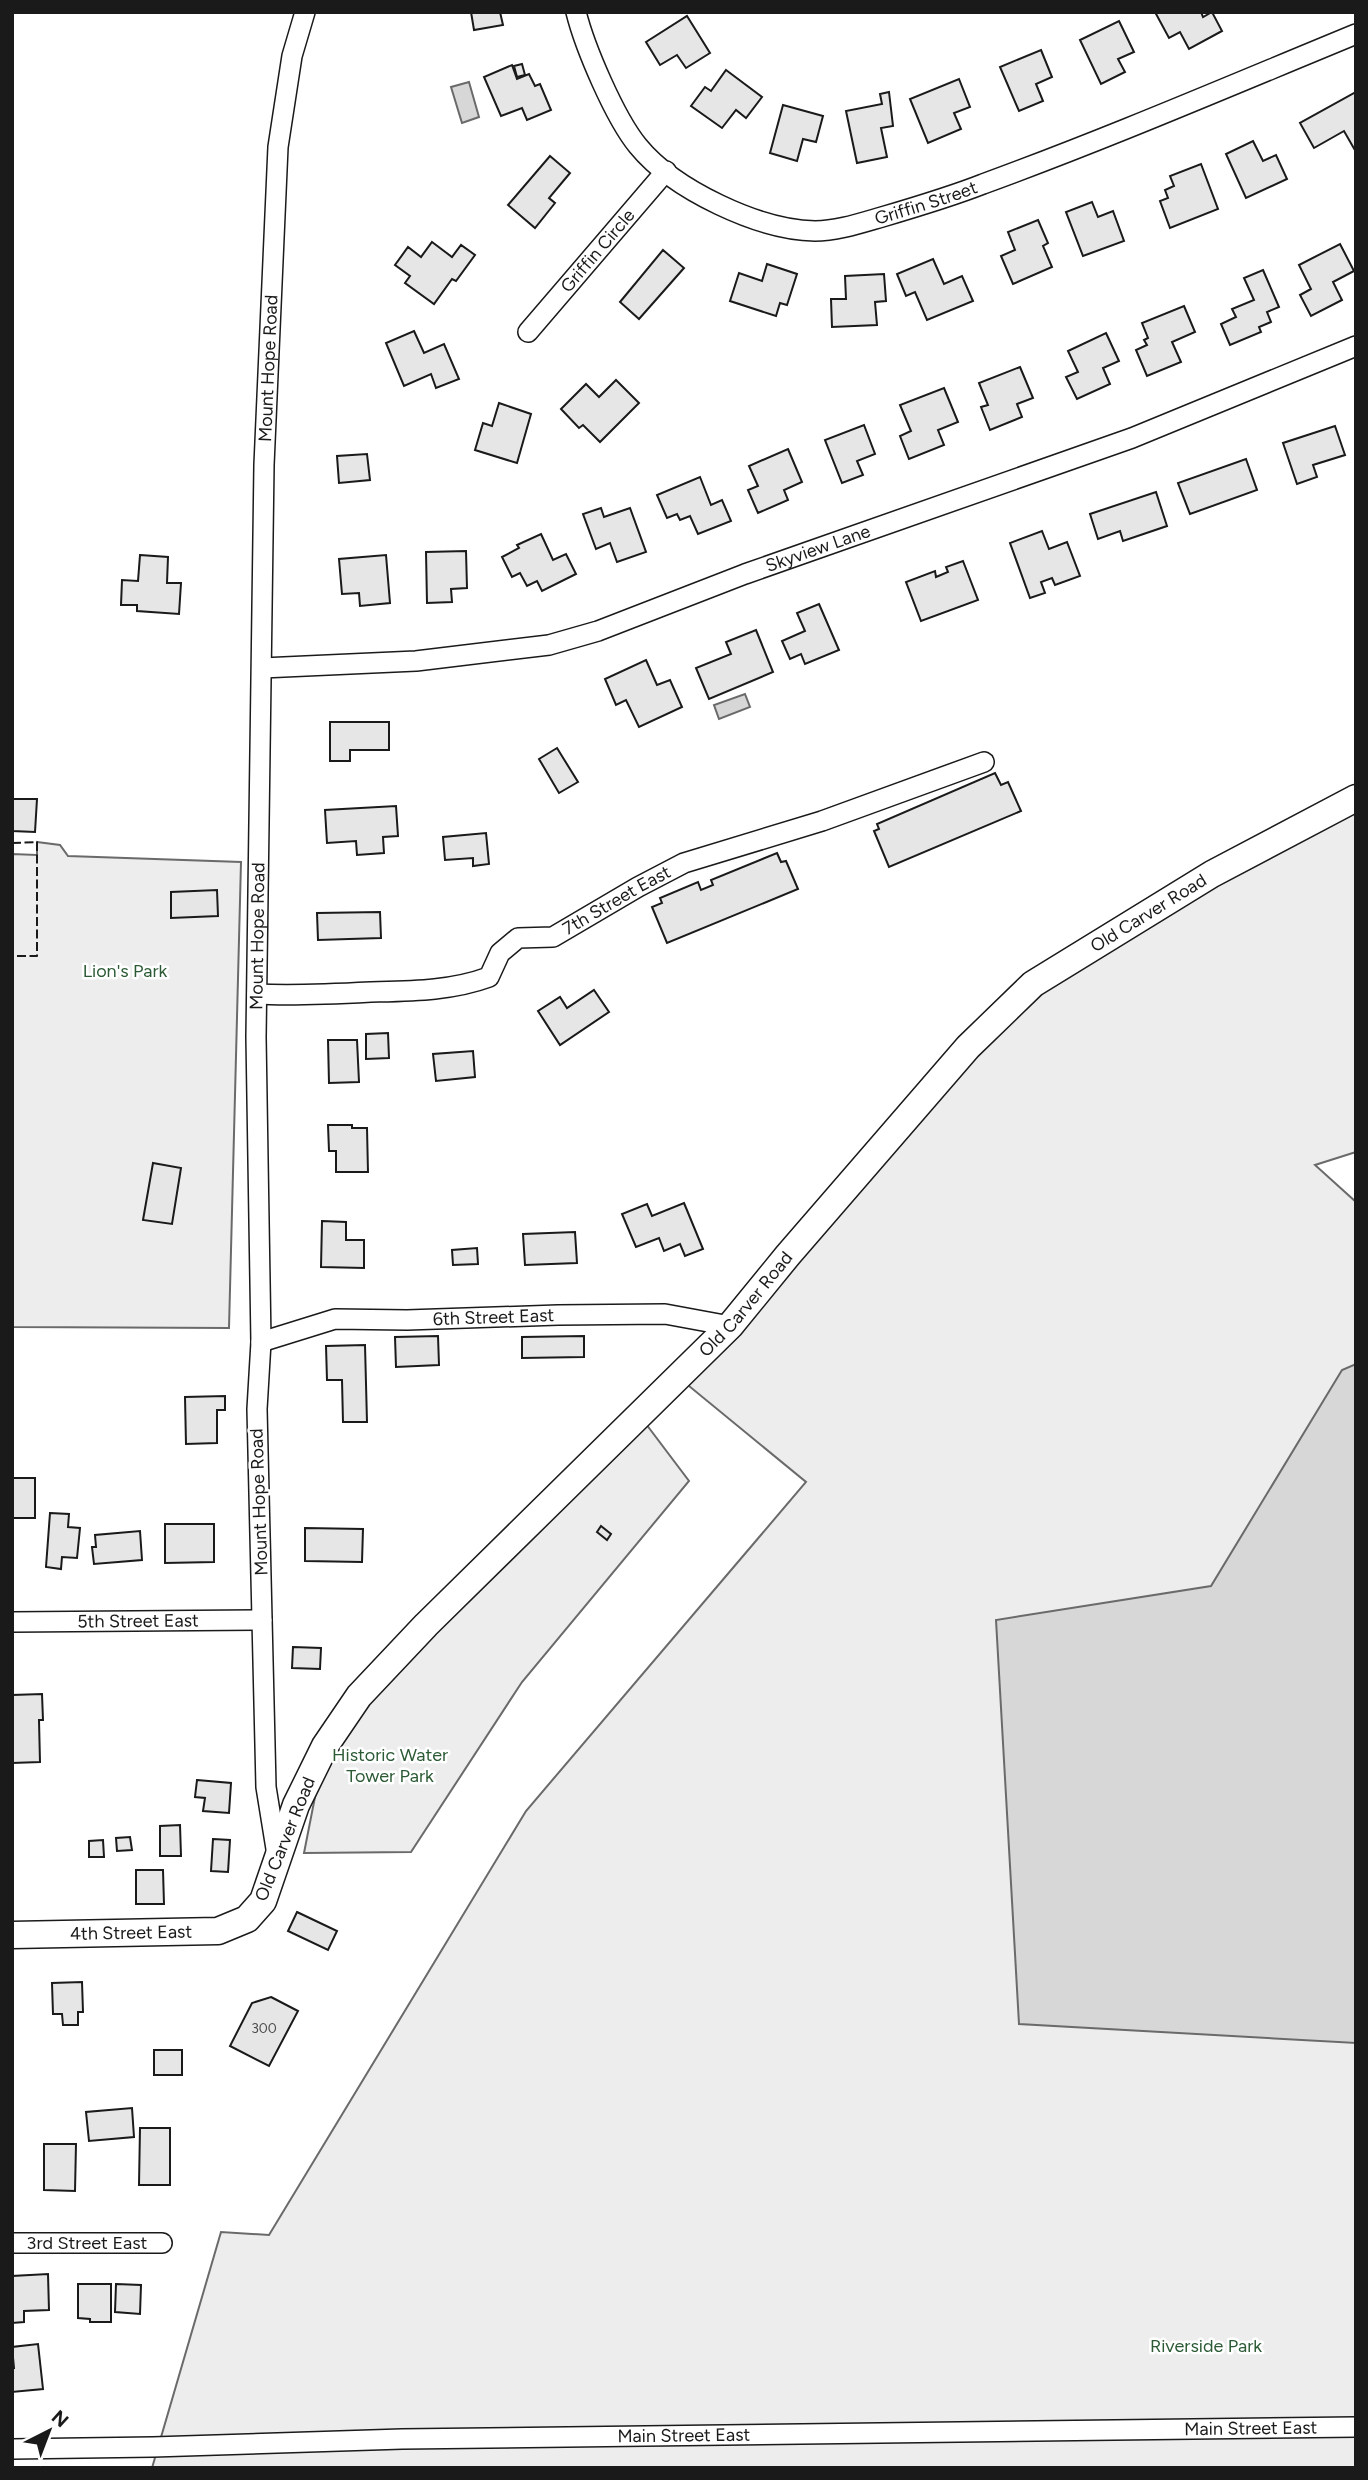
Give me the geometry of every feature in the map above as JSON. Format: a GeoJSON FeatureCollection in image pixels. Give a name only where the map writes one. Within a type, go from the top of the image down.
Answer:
{"type":"FeatureCollection","features":[{"type":"Feature","properties":{"kind":"street","name":"Mount Hope Road"},"geometry":{"type":"LineString","coordinates":[[278,1860],[266,1787],[257,1409],[261,1342],[257,994],[264,462],[278,147],[292,56],[305,12]]}},
{"type":"Feature","properties":{"kind":"street","name":"Griffin Street"},"geometry":{"type":"LineString","coordinates":[[576,12],[623,124],[639,147],[688,188],[728,209],[765,223],[790,229],[818,231],[854,225],[941,200],[1044,162],[1356,34]]}},
{"type":"Feature","properties":{"kind":"street","name":"Griffin Circle"},"geometry":{"type":"LineString","coordinates":[[528,332],[666,171]]}},
{"type":"Feature","properties":{"kind":"street","name":"Skyview Lane"},"geometry":{"type":"LineString","coordinates":[[262,668],[416,661],[549,645],[598,631],[745,574],[1132,438],[1356,346]]}},
{"type":"Feature","properties":{"kind":"street","name":"7th Street East"},"geometry":{"type":"LineString","coordinates":[[257,994],[432,990],[472,983],[489,977],[500,953],[518,939],[554,937],[684,863],[822,821],[984,762]]}},
{"type":"Feature","properties":{"kind":"street","name":"Old Carver Road"},"geometry":{"type":"LineString","coordinates":[[247,1919],[263,1901],[296,1805],[319,1758],[359,1696],[426,1625],[730,1326],[968,1047],[1033,984],[1212,874],[1356,798]]}},
{"type":"Feature","properties":{"kind":"street","name":"6th Street East"},"geometry":{"type":"LineString","coordinates":[[261,1342],[335,1318],[407,1320],[665,1314],[730,1326]]}},
{"type":"Feature","properties":{"kind":"street","name":"5th Street East"},"geometry":{"type":"LineString","coordinates":[[12,1622],[262,1620]]}},
{"type":"Feature","properties":{"kind":"street","name":"4th Street East"},"geometry":{"type":"LineString","coordinates":[[12,1935],[218,1931],[247,1919]]}},
{"type":"Feature","properties":{"kind":"street","name":"3rd Street East"},"geometry":{"type":"LineString","coordinates":[[12,2243],[162,2243]]}},
{"type":"Feature","properties":{"kind":"street","name":"Main Street East"},"geometry":{"type":"LineString","coordinates":[[12,2449],[402,2439],[1356,2427]]}},
{"type":"Feature","properties":{"kind":"shaded area"},"geometry":{"type":"Polygon","coordinates":[[[469,82],[479,117],[462,123],[451,87],[469,82]]]}},
{"type":"Feature","properties":{"kind":"shaded area"},"geometry":{"type":"Polygon","coordinates":[[[745,694],[750,707],[719,719],[714,705],[745,694]]]}},
{"type":"Feature","properties":{"kind":"shaded area"},"geometry":{"type":"Polygon","coordinates":[[[1356,808],[1356,1152],[1315,1165],[1356,1202],[1356,2468],[152,2468],[221,2232],[269,2235],[526,1811],[806,1482],[678,1377],[1033,984],[1356,808]]]}},
{"type":"Feature","properties":{"kind":"shaded area","name":"Lion's Park"},"geometry":{"type":"Polygon","coordinates":[[[37,842],[60,845],[68,856],[241,862],[229,1328],[12,1327],[12,854],[37,855],[37,842]]]}},
{"type":"Feature","properties":{"kind":"shaded area"},"geometry":{"type":"Polygon","coordinates":[[[1356,1364],[1356,2043],[1019,2024],[996,1620],[1211,1586],[1342,1370],[1356,1364]]]}},
{"type":"Feature","properties":{"kind":"shaded area","name":"Historic Water Tower Park"},"geometry":{"type":"Polygon","coordinates":[[[640,1416],[689,1481],[522,1682],[411,1852],[304,1853],[325,1746],[640,1416]]]}},
{"type":"Feature","properties":{"kind":"building"},"geometry":{"type":"Polygon","coordinates":[[[471,12],[500,12],[503,25],[474,30],[471,12]]]}},
{"type":"Feature","properties":{"kind":"building"},"geometry":{"type":"Polygon","coordinates":[[[1155,12],[1201,12],[1203,17],[1212,12],[1222,31],[1189,49],[1180,32],[1169,38],[1155,12]]]}},
{"type":"Feature","properties":{"kind":"building"},"geometry":{"type":"Polygon","coordinates":[[[687,16],[710,53],[686,68],[677,55],[660,65],[646,42],[687,16]]]}},
{"type":"Feature","properties":{"kind":"building"},"geometry":{"type":"Polygon","coordinates":[[[1119,21],[1134,52],[1118,59],[1125,72],[1101,84],[1080,40],[1119,21]]]}},
{"type":"Feature","properties":{"kind":"building"},"geometry":{"type":"Polygon","coordinates":[[[1041,50],[1052,77],[1036,84],[1043,101],[1019,111],[1000,67],[1041,50]]]}},
{"type":"Feature","properties":{"kind":"building"},"geometry":{"type":"Polygon","coordinates":[[[522,64],[525,75],[517,77],[514,66],[522,64]]]}},
{"type":"Feature","properties":{"kind":"building"},"geometry":{"type":"Polygon","coordinates":[[[512,65],[517,79],[529,74],[535,86],[540,84],[551,110],[527,120],[522,108],[501,116],[484,77],[512,65]]]}},
{"type":"Feature","properties":{"kind":"building"},"geometry":{"type":"Polygon","coordinates":[[[726,70],[762,97],[746,118],[736,110],[722,128],[691,106],[705,87],[711,91],[726,70]]]}},
{"type":"Feature","properties":{"kind":"building"},"geometry":{"type":"Polygon","coordinates":[[[959,79],[970,107],[954,113],[961,129],[928,143],[910,99],[959,79]]]}},
{"type":"Feature","properties":{"kind":"building"},"geometry":{"type":"Polygon","coordinates":[[[889,92],[893,126],[881,128],[887,157],[857,163],[846,111],[882,104],[880,94],[889,92]]]}},
{"type":"Feature","properties":{"kind":"building"},"geometry":{"type":"Polygon","coordinates":[[[1356,92],[1356,152],[1344,131],[1314,148],[1300,123],[1356,92]]]}},
{"type":"Feature","properties":{"kind":"building"},"geometry":{"type":"Polygon","coordinates":[[[783,105],[823,116],[816,142],[803,139],[797,161],[770,153],[783,105]]]}},
{"type":"Feature","properties":{"kind":"building"},"geometry":{"type":"Polygon","coordinates":[[[1253,141],[1263,161],[1276,155],[1287,179],[1246,198],[1226,154],[1253,141]]]}},
{"type":"Feature","properties":{"kind":"building"},"geometry":{"type":"Polygon","coordinates":[[[550,156],[570,173],[549,198],[555,203],[535,228],[508,205],[550,156]]]}},
{"type":"Feature","properties":{"kind":"building"},"geometry":{"type":"Polygon","coordinates":[[[1201,164],[1218,209],[1170,228],[1160,201],[1168,198],[1165,190],[1174,186],[1170,176],[1201,164]]]}},
{"type":"Feature","properties":{"kind":"building"},"geometry":{"type":"Polygon","coordinates":[[[1092,202],[1098,217],[1113,211],[1124,241],[1083,256],[1066,212],[1092,202]]]}},
{"type":"Feature","properties":{"kind":"building"},"geometry":{"type":"Polygon","coordinates":[[[1038,220],[1048,243],[1043,246],[1052,267],[1013,284],[1001,256],[1015,250],[1008,232],[1038,220]]]}},
{"type":"Feature","properties":{"kind":"building"},"geometry":{"type":"Polygon","coordinates":[[[432,242],[452,257],[461,245],[475,255],[456,281],[452,279],[434,304],[405,283],[410,276],[395,265],[408,247],[421,257],[432,242]]]}},
{"type":"Feature","properties":{"kind":"building"},"geometry":{"type":"Polygon","coordinates":[[[1340,244],[1354,271],[1333,282],[1342,300],[1311,316],[1300,295],[1311,289],[1299,265],[1340,244]]]}},
{"type":"Feature","properties":{"kind":"building"},"geometry":{"type":"Polygon","coordinates":[[[663,250],[684,268],[639,319],[620,302],[663,250]]]}},
{"type":"Feature","properties":{"kind":"building"},"geometry":{"type":"Polygon","coordinates":[[[933,259],[944,284],[962,276],[973,301],[927,320],[915,292],[906,296],[897,274],[933,259]]]}},
{"type":"Feature","properties":{"kind":"building"},"geometry":{"type":"Polygon","coordinates":[[[767,264],[797,274],[787,305],[780,303],[776,316],[730,301],[739,273],[762,281],[767,264]]]}},
{"type":"Feature","properties":{"kind":"building"},"geometry":{"type":"Polygon","coordinates":[[[1263,270],[1279,307],[1267,312],[1271,322],[1259,327],[1261,332],[1230,345],[1221,324],[1236,317],[1232,309],[1254,300],[1244,278],[1263,270]]]}},
{"type":"Feature","properties":{"kind":"building"},"geometry":{"type":"Polygon","coordinates":[[[884,274],[886,301],[875,302],[877,325],[832,327],[831,299],[846,299],[845,276],[884,274]]]}},
{"type":"Feature","properties":{"kind":"building"},"geometry":{"type":"Polygon","coordinates":[[[1184,306],[1195,332],[1172,342],[1181,362],[1147,376],[1136,350],[1147,345],[1144,340],[1148,338],[1142,323],[1184,306]]]}},
{"type":"Feature","properties":{"kind":"building"},"geometry":{"type":"Polygon","coordinates":[[[414,331],[424,353],[444,344],[459,379],[436,388],[431,374],[404,386],[386,343],[414,331]]]}},
{"type":"Feature","properties":{"kind":"building"},"geometry":{"type":"Polygon","coordinates":[[[1106,333],[1119,361],[1103,368],[1110,384],[1077,399],[1066,377],[1078,372],[1068,351],[1106,333]]]}},
{"type":"Feature","properties":{"kind":"building"},"geometry":{"type":"Polygon","coordinates":[[[1020,367],[1033,398],[1017,404],[1022,417],[990,430],[981,407],[988,405],[979,383],[1020,367]]]}},
{"type":"Feature","properties":{"kind":"building"},"geometry":{"type":"Polygon","coordinates":[[[616,380],[639,403],[600,442],[583,425],[579,428],[561,409],[586,384],[599,397],[616,380]]]}},
{"type":"Feature","properties":{"kind":"building"},"geometry":{"type":"Polygon","coordinates":[[[944,388],[958,422],[938,430],[944,445],[909,459],[900,436],[911,431],[900,405],[944,388]]]}},
{"type":"Feature","properties":{"kind":"building"},"geometry":{"type":"Polygon","coordinates":[[[499,403],[531,414],[517,463],[475,450],[483,423],[492,426],[499,403]]]}},
{"type":"Feature","properties":{"kind":"building"},"geometry":{"type":"Polygon","coordinates":[[[864,425],[875,454],[857,461],[863,475],[842,483],[825,440],[864,425]]]}},
{"type":"Feature","properties":{"kind":"building"},"geometry":{"type":"Polygon","coordinates":[[[1335,426],[1345,455],[1313,465],[1317,477],[1297,484],[1283,443],[1335,426]]]}},
{"type":"Feature","properties":{"kind":"building"},"geometry":{"type":"Polygon","coordinates":[[[788,449],[802,482],[784,490],[788,500],[758,513],[748,490],[758,486],[749,466],[788,449]]]}},
{"type":"Feature","properties":{"kind":"building"},"geometry":{"type":"Polygon","coordinates":[[[367,454],[370,480],[339,483],[337,456],[367,454]]]}},
{"type":"Feature","properties":{"kind":"building"},"geometry":{"type":"Polygon","coordinates":[[[1246,459],[1257,490],[1190,514],[1178,483],[1246,459]]]}},
{"type":"Feature","properties":{"kind":"building"},"geometry":{"type":"Polygon","coordinates":[[[700,477],[711,505],[722,500],[731,521],[698,534],[690,516],[680,520],[677,514],[667,518],[657,495],[700,477]]]}},
{"type":"Feature","properties":{"kind":"building"},"geometry":{"type":"Polygon","coordinates":[[[1156,492],[1167,526],[1123,541],[1120,531],[1098,539],[1090,514],[1156,492]]]}},
{"type":"Feature","properties":{"kind":"building"},"geometry":{"type":"Polygon","coordinates":[[[601,508],[604,517],[630,508],[646,552],[617,562],[610,543],[596,549],[583,514],[601,508]]]}},
{"type":"Feature","properties":{"kind":"building"},"geometry":{"type":"Polygon","coordinates":[[[1042,531],[1049,549],[1067,542],[1080,576],[1055,585],[1052,578],[1041,582],[1045,593],[1030,598],[1010,543],[1042,531]]]}},
{"type":"Feature","properties":{"kind":"building"},"geometry":{"type":"Polygon","coordinates":[[[541,534],[553,560],[566,554],[576,574],[542,591],[537,581],[527,586],[520,573],[512,577],[502,557],[519,548],[517,545],[541,534]]]}},
{"type":"Feature","properties":{"kind":"building"},"geometry":{"type":"Polygon","coordinates":[[[466,551],[467,588],[451,589],[452,602],[427,603],[426,552],[466,551]]]}},
{"type":"Feature","properties":{"kind":"building"},"geometry":{"type":"Polygon","coordinates":[[[140,555],[168,557],[167,583],[181,583],[179,614],[137,611],[137,605],[121,605],[122,580],[138,581],[140,555]]]}},
{"type":"Feature","properties":{"kind":"building"},"geometry":{"type":"Polygon","coordinates":[[[386,555],[390,603],[360,606],[359,593],[342,594],[339,559],[386,555]]]}},
{"type":"Feature","properties":{"kind":"building"},"geometry":{"type":"Polygon","coordinates":[[[963,561],[978,600],[921,621],[906,582],[935,571],[936,577],[948,572],[946,567],[963,561]]]}},
{"type":"Feature","properties":{"kind":"building"},"geometry":{"type":"Polygon","coordinates":[[[819,604],[839,650],[805,664],[801,654],[790,659],[782,641],[805,631],[797,613],[819,604]]]}},
{"type":"Feature","properties":{"kind":"building"},"geometry":{"type":"Polygon","coordinates":[[[756,630],[773,672],[709,699],[696,668],[731,654],[726,642],[756,630]]]}},
{"type":"Feature","properties":{"kind":"building"},"geometry":{"type":"Polygon","coordinates":[[[646,660],[657,685],[670,680],[682,707],[639,727],[626,700],[616,705],[605,679],[646,660]]]}},
{"type":"Feature","properties":{"kind":"building"},"geometry":{"type":"Polygon","coordinates":[[[330,722],[389,722],[389,750],[350,750],[350,761],[330,761],[330,722]]]}},
{"type":"Feature","properties":{"kind":"building"},"geometry":{"type":"Polygon","coordinates":[[[557,748],[578,782],[559,793],[539,759],[557,748]]]}},
{"type":"Feature","properties":{"kind":"building"},"geometry":{"type":"Polygon","coordinates":[[[995,773],[1001,785],[1008,782],[1021,811],[889,867],[874,831],[879,829],[877,824],[995,773]]]}},
{"type":"Feature","properties":{"kind":"building"},"geometry":{"type":"Polygon","coordinates":[[[12,799],[37,799],[35,832],[12,831],[12,799]]]}},
{"type":"Feature","properties":{"kind":"building"},"geometry":{"type":"Polygon","coordinates":[[[396,806],[398,836],[383,837],[384,853],[357,855],[356,841],[327,843],[325,810],[396,806]]]}},
{"type":"Feature","properties":{"kind":"building"},"geometry":{"type":"Polygon","coordinates":[[[486,833],[489,864],[473,866],[473,858],[445,860],[443,837],[486,833]]]}},
{"type":"Feature","properties":{"kind":"building"},"geometry":{"type":"Polygon","coordinates":[[[777,853],[781,862],[786,861],[798,889],[667,943],[652,907],[662,903],[660,898],[698,882],[701,890],[713,885],[711,880],[777,853]]]}},
{"type":"Feature","properties":{"kind":"building"},"geometry":{"type":"Polygon","coordinates":[[[217,890],[218,916],[171,918],[171,892],[217,890]]]}},
{"type":"Feature","properties":{"kind":"building"},"geometry":{"type":"Polygon","coordinates":[[[380,912],[381,938],[318,940],[317,913],[380,912]]]}},
{"type":"Feature","properties":{"kind":"building"},"geometry":{"type":"Polygon","coordinates":[[[594,990],[609,1012],[560,1045],[538,1011],[560,997],[567,1008],[594,990]]]}},
{"type":"Feature","properties":{"kind":"building"},"geometry":{"type":"Polygon","coordinates":[[[388,1033],[389,1058],[366,1059],[366,1034],[388,1033]]]}},
{"type":"Feature","properties":{"kind":"building"},"geometry":{"type":"Polygon","coordinates":[[[328,1040],[357,1040],[359,1082],[329,1083],[328,1040]]]}},
{"type":"Feature","properties":{"kind":"building"},"geometry":{"type":"Polygon","coordinates":[[[473,1051],[475,1077],[436,1081],[433,1054],[473,1051]]]}},
{"type":"Feature","properties":{"kind":"building"},"geometry":{"type":"Polygon","coordinates":[[[328,1125],[367,1128],[368,1172],[336,1172],[336,1151],[329,1151],[328,1125]]]}},
{"type":"Feature","properties":{"kind":"building"},"geometry":{"type":"Polygon","coordinates":[[[153,1163],[181,1168],[172,1224],[143,1220],[153,1163]]]}},
{"type":"Feature","properties":{"kind":"building"},"geometry":{"type":"Polygon","coordinates":[[[684,1203],[703,1249],[685,1256],[680,1244],[664,1251],[659,1238],[636,1247],[622,1214],[647,1204],[652,1216],[684,1203]]]}},
{"type":"Feature","properties":{"kind":"building"},"geometry":{"type":"Polygon","coordinates":[[[322,1221],[346,1222],[346,1240],[364,1240],[364,1268],[321,1267],[322,1221]]]}},
{"type":"Feature","properties":{"kind":"building"},"geometry":{"type":"Polygon","coordinates":[[[575,1232],[577,1263],[525,1265],[523,1234],[575,1232]]]}},
{"type":"Feature","properties":{"kind":"building"},"geometry":{"type":"Polygon","coordinates":[[[477,1248],[478,1264],[453,1265],[452,1250],[477,1248]]]}},
{"type":"Feature","properties":{"kind":"building"},"geometry":{"type":"Polygon","coordinates":[[[438,1336],[439,1365],[396,1367],[395,1337],[438,1336]]]}},
{"type":"Feature","properties":{"kind":"building"},"geometry":{"type":"Polygon","coordinates":[[[584,1336],[584,1357],[522,1358],[522,1337],[584,1336]]]}},
{"type":"Feature","properties":{"kind":"building"},"geometry":{"type":"Polygon","coordinates":[[[365,1345],[367,1422],[343,1422],[342,1380],[327,1380],[326,1346],[365,1345]]]}},
{"type":"Feature","properties":{"kind":"building"},"geometry":{"type":"Polygon","coordinates":[[[225,1396],[225,1410],[217,1410],[217,1443],[186,1444],[185,1397],[225,1396]]]}},
{"type":"Feature","properties":{"kind":"building"},"geometry":{"type":"Polygon","coordinates":[[[12,1478],[35,1478],[35,1518],[12,1518],[12,1478]]]}},
{"type":"Feature","properties":{"kind":"building"},"geometry":{"type":"Polygon","coordinates":[[[50,1513],[69,1514],[68,1527],[80,1528],[77,1558],[62,1557],[61,1569],[46,1567],[50,1513]]]}},
{"type":"Feature","properties":{"kind":"building"},"geometry":{"type":"Polygon","coordinates":[[[165,1524],[214,1524],[214,1562],[165,1563],[165,1524]]]}},
{"type":"Feature","properties":{"kind":"building"},"geometry":{"type":"Polygon","coordinates":[[[601,1526],[611,1534],[607,1540],[597,1532],[601,1526]]]}},
{"type":"Feature","properties":{"kind":"building"},"geometry":{"type":"Polygon","coordinates":[[[305,1528],[363,1529],[362,1562],[305,1561],[305,1528]]]}},
{"type":"Feature","properties":{"kind":"building"},"geometry":{"type":"Polygon","coordinates":[[[140,1531],[142,1560],[94,1564],[92,1547],[96,1547],[95,1535],[140,1531]]]}},
{"type":"Feature","properties":{"kind":"building"},"geometry":{"type":"Polygon","coordinates":[[[293,1647],[321,1648],[320,1669],[292,1668],[293,1647]]]}},
{"type":"Feature","properties":{"kind":"building"},"geometry":{"type":"Polygon","coordinates":[[[42,1694],[43,1720],[39,1720],[40,1762],[12,1763],[12,1695],[42,1694]]]}},
{"type":"Feature","properties":{"kind":"building"},"geometry":{"type":"Polygon","coordinates":[[[197,1780],[231,1783],[229,1813],[203,1811],[205,1798],[195,1797],[197,1780]]]}},
{"type":"Feature","properties":{"kind":"building"},"geometry":{"type":"Polygon","coordinates":[[[180,1825],[181,1856],[160,1856],[160,1826],[180,1825]]]}},
{"type":"Feature","properties":{"kind":"building"},"geometry":{"type":"Polygon","coordinates":[[[130,1837],[132,1850],[117,1851],[116,1838],[130,1837]]]}},
{"type":"Feature","properties":{"kind":"building"},"geometry":{"type":"Polygon","coordinates":[[[213,1839],[230,1840],[228,1872],[211,1871],[213,1839]]]}},
{"type":"Feature","properties":{"kind":"building"},"geometry":{"type":"Polygon","coordinates":[[[103,1840],[104,1857],[89,1857],[89,1841],[103,1840]]]}},
{"type":"Feature","properties":{"kind":"building"},"geometry":{"type":"Polygon","coordinates":[[[136,1870],[163,1870],[164,1904],[136,1904],[136,1870]]]}},
{"type":"Feature","properties":{"kind":"building"},"geometry":{"type":"Polygon","coordinates":[[[297,1912],[337,1931],[328,1950],[288,1931],[297,1912]]]}},
{"type":"Feature","properties":{"kind":"building"},"geometry":{"type":"Polygon","coordinates":[[[82,1982],[83,2012],[78,2012],[78,2025],[63,2025],[62,2014],[53,2014],[52,1983],[82,1982]]]}},
{"type":"Feature","properties":{"kind":"building"},"geometry":{"type":"Polygon","coordinates":[[[271,1997],[298,2011],[269,2066],[230,2046],[252,2003],[271,1997]]]}},
{"type":"Feature","properties":{"kind":"building"},"geometry":{"type":"Polygon","coordinates":[[[154,2050],[182,2050],[182,2075],[154,2075],[154,2050]]]}},
{"type":"Feature","properties":{"kind":"building"},"geometry":{"type":"Polygon","coordinates":[[[132,2108],[134,2137],[89,2141],[86,2112],[132,2108]]]}},
{"type":"Feature","properties":{"kind":"building"},"geometry":{"type":"Polygon","coordinates":[[[140,2128],[170,2128],[170,2185],[139,2185],[140,2128]]]}},
{"type":"Feature","properties":{"kind":"building"},"geometry":{"type":"Polygon","coordinates":[[[44,2144],[76,2144],[75,2191],[44,2190],[44,2144]]]}},
{"type":"Feature","properties":{"kind":"building"},"geometry":{"type":"Polygon","coordinates":[[[48,2274],[49,2310],[24,2311],[24,2322],[12,2323],[12,2276],[48,2274]]]}},
{"type":"Feature","properties":{"kind":"building"},"geometry":{"type":"Polygon","coordinates":[[[78,2284],[111,2284],[111,2322],[90,2322],[90,2319],[78,2318],[78,2284]]]}},
{"type":"Feature","properties":{"kind":"building"},"geometry":{"type":"Polygon","coordinates":[[[116,2284],[141,2285],[140,2314],[115,2312],[116,2284]]]}},
{"type":"Feature","properties":{"kind":"building"},"geometry":{"type":"Polygon","coordinates":[[[38,2344],[43,2389],[12,2392],[12,2347],[38,2344]]]}},
{"type":"Feature","properties":{"kind":"fence"},"geometry":{"type":"LineString","coordinates":[[12,843],[37,842],[37,956],[12,956]]}},
{"type":"Feature","properties":{"kind":"park label","name":"Riverside Park"},"geometry":{"type":"Point","coordinates":[1206,2346]}}]}
